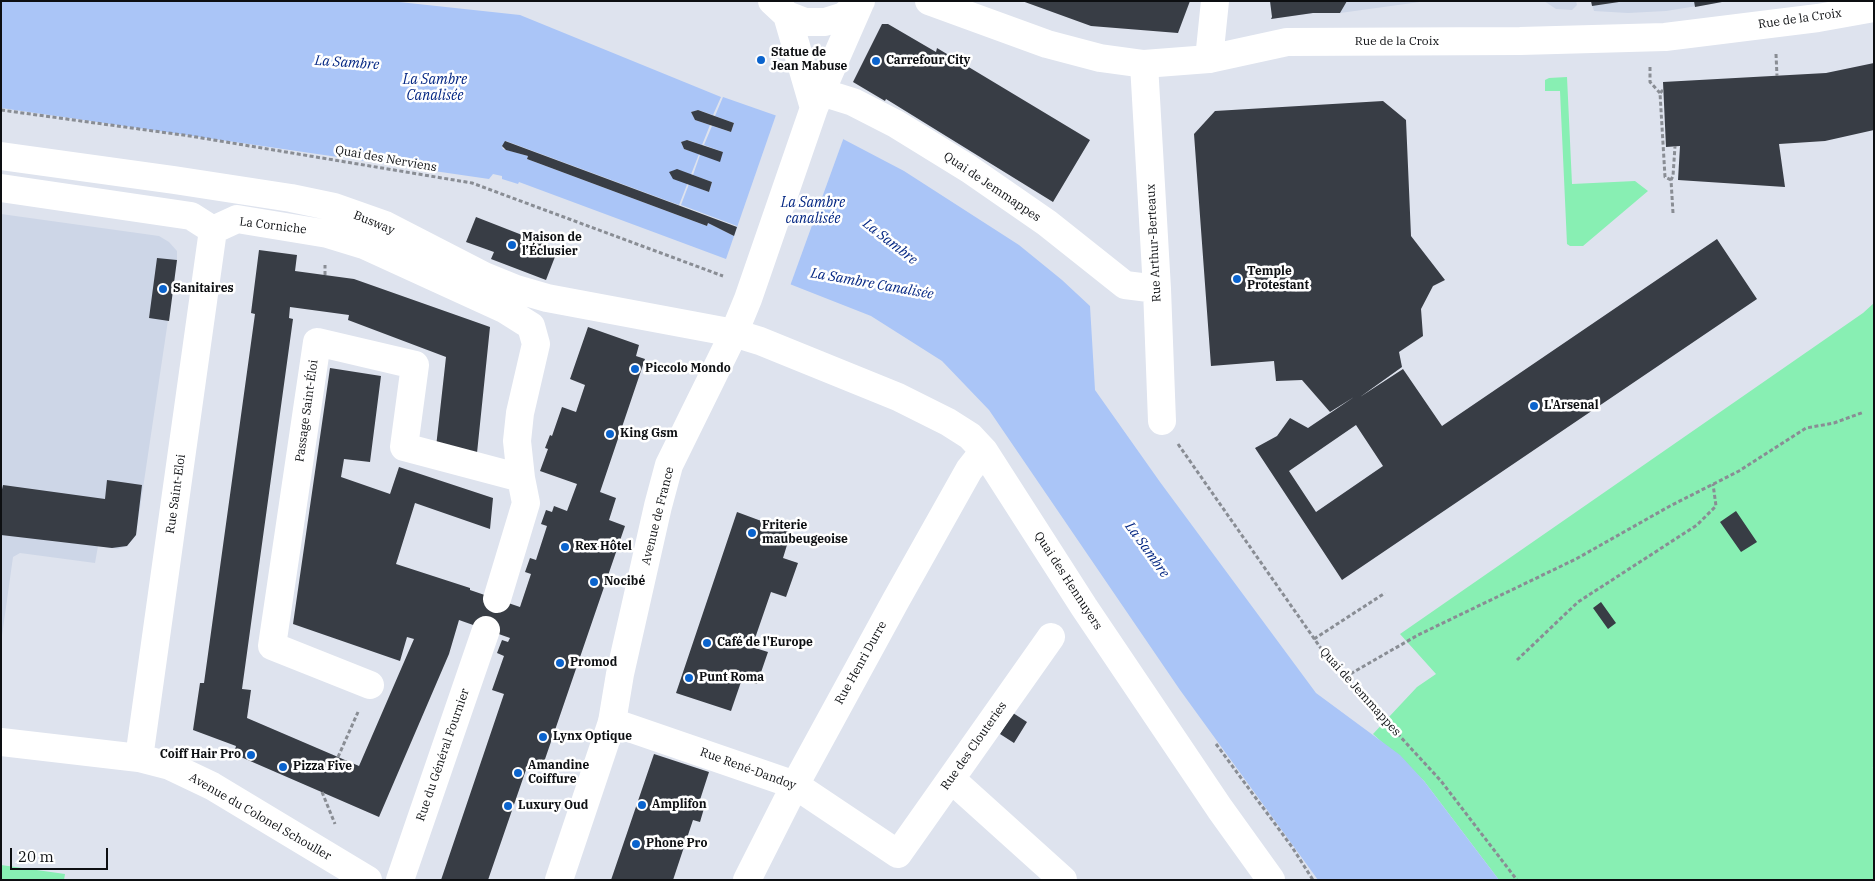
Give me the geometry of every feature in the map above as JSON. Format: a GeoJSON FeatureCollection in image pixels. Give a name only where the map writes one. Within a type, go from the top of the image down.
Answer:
{"type":"FeatureCollection","features":[{"type":"Feature","properties":{"kind":"street","name":"Rue de la Croix"},"geometry":{"type":"LineString","coordinates":[[929,1],[1047,44],[1100,58],[1144,64],[1209,59],[1287,42],[1520,42],[1665,37],[1818,18],[1874,8]]}},
{"type":"Feature","properties":{"kind":"street"},"geometry":{"type":"LineString","coordinates":[[1209,59],[1215,1]]}},
{"type":"Feature","properties":{"kind":"street"},"geometry":{"type":"LineString","coordinates":[[779,8],[805,22],[825,22],[844,16],[861,2]]}},
{"type":"Feature","properties":{"kind":"street","name":"Avenue de France"},"geometry":{"type":"LineString","coordinates":[[559,880],[612,722],[620,674],[658,506],[670,466],[734,333],[816,105],[861,2]]}},
{"type":"Feature","properties":{"kind":"street"},"geometry":{"type":"LineString","coordinates":[[779,8],[816,105]]}},
{"type":"Feature","properties":{"kind":"street","name":"Rue Arthur-Berteaux"},"geometry":{"type":"LineString","coordinates":[[1144,64],[1157,289],[1162,421]]}},
{"type":"Feature","properties":{"kind":"street","name":"Quai de Jemmappes"},"geometry":{"type":"LineString","coordinates":[[816,105],[853,102],[878,115],[969,169],[1047,223],[1125,285],[1157,289]]}},
{"type":"Feature","properties":{"kind":"street","name":"Busway"},"geometry":{"type":"LineString","coordinates":[[1,156],[174,180],[291,198],[334,207],[385,225],[484,276],[516,289],[548,298],[734,333],[760,341],[801,358]]}},
{"type":"Feature","properties":{"kind":"street"},"geometry":{"type":"LineString","coordinates":[[1,188],[191,216],[213,230]]}},
{"type":"Feature","properties":{"kind":"street","name":"La Corniche"},"geometry":{"type":"LineString","coordinates":[[213,230],[237,219],[328,234],[364,245],[504,309],[531,326],[536,344],[520,413],[517,441],[521,478]]}},
{"type":"Feature","properties":{"kind":"street","name":"Rue Saint-Eloi"},"geometry":{"type":"LineString","coordinates":[[139,758],[213,230]]}},
{"type":"Feature","properties":{"kind":"street","name":"Passage Saint-Éloi"},"geometry":{"type":"LineString","coordinates":[[370,685],[272,646],[317,342],[415,365],[404,447],[521,478]]}},
{"type":"Feature","properties":{"kind":"street","name":"Quai des Hennuyers"},"geometry":{"type":"LineString","coordinates":[[801,358],[898,397],[948,422],[970,436],[984,451],[1084,607],[1271,880]]}},
{"type":"Feature","properties":{"kind":"street","name":"Rue Henri Durre"},"geometry":{"type":"LineString","coordinates":[[747,880],[795,785],[896,600],[969,470],[984,451]]}},
{"type":"Feature","properties":{"kind":"street"},"geometry":{"type":"LineString","coordinates":[[497,599],[526,503],[521,478]]}},
{"type":"Feature","properties":{"kind":"street","name":"Rue du Général Fournier"},"geometry":{"type":"LineString","coordinates":[[400,880],[486,630]]}},
{"type":"Feature","properties":{"kind":"street","name":"Rue des Clouteries"},"geometry":{"type":"LineString","coordinates":[[898,854],[1051,637]]}},
{"type":"Feature","properties":{"kind":"street","name":"Rue René-Dandoy"},"geometry":{"type":"LineString","coordinates":[[612,722],[795,785],[898,854]]}},
{"type":"Feature","properties":{"kind":"street","name":"Avenue du Colonel Schouller"},"geometry":{"type":"LineString","coordinates":[[1,742],[139,758],[170,766],[212,786],[368,880]]}},
{"type":"Feature","properties":{"kind":"street"},"geometry":{"type":"LineString","coordinates":[[951,779],[1063,880]]}},
{"type":"Feature","properties":{"kind":"path"},"geometry":{"type":"LineString","coordinates":[[1663,90],[1660,93],[1665,177],[1671,180]]}},
{"type":"Feature","properties":{"kind":"path","name":"Quai des Nerviens"},"geometry":{"type":"LineString","coordinates":[[1,110],[190,136],[472,183],[752,286]]}},
{"type":"Feature","properties":{"kind":"path"},"geometry":{"type":"LineString","coordinates":[[1673,213],[1671,180],[1673,176],[1675,146]]}},
{"type":"Feature","properties":{"kind":"path"},"geometry":{"type":"LineString","coordinates":[[1345,677],[1418,635],[1576,559],[1637,523],[1739,471],[1806,428],[1834,423],[1864,412]]}},
{"type":"Feature","properties":{"kind":"path","name":"Quai de Jemmappes"},"geometry":{"type":"LineString","coordinates":[[1162,421],[1327,657],[1441,781],[1517,880]]}},
{"type":"Feature","properties":{"kind":"path"},"geometry":{"type":"LineString","coordinates":[[1517,660],[1578,602],[1697,525],[1716,506],[1713,484]]}},
{"type":"Feature","properties":{"kind":"path"},"geometry":{"type":"LineString","coordinates":[[1314,639],[1385,593]]}},
{"type":"Feature","properties":{"kind":"path"},"geometry":{"type":"LineString","coordinates":[[338,757],[370,685]]}},
{"type":"Feature","properties":{"kind":"path"},"geometry":{"type":"LineString","coordinates":[[1214,742],[1292,847],[1313,880]]}},
{"type":"Feature","properties":{"kind":"shaded area"},"geometry":{"type":"Polygon","coordinates":[[[1270,1],[1427,1],[1340,13],[1313,13],[1271,19],[1270,1]]]}},
{"type":"Feature","properties":{"kind":"shaded area"},"geometry":{"type":"Polygon","coordinates":[[[1544,1],[1576,1],[1577,5],[1572,10],[1556,9],[1544,1]]]}},
{"type":"Feature","properties":{"kind":"shaded area"},"geometry":{"type":"Polygon","coordinates":[[[1591,1],[1728,1],[1666,11],[1628,13],[1594,11],[1591,1]]]}},
{"type":"Feature","properties":{"kind":"shaded area"},"geometry":{"type":"Polygon","coordinates":[[[1,214],[159,236],[169,242],[177,251],[177,260],[136,535],[127,546],[118,549],[98,546],[95,563],[20,553],[13,557],[1,643],[1,214]]]}},
{"type":"Feature","properties":{"kind":"green space"},"geometry":{"type":"Polygon","coordinates":[[[1567,77],[1572,184],[1635,181],[1648,191],[1583,246],[1570,246],[1567,244],[1560,91],[1545,91],[1545,80],[1567,77]]]}},
{"type":"Feature","properties":{"kind":"green space"},"geometry":{"type":"Polygon","coordinates":[[[1874,303],[1874,769],[1872,767],[1874,770],[1874,880],[1499,880],[1424,781],[1373,734],[1417,687],[1436,674],[1400,634],[1863,313],[1874,303]]]}},
{"type":"Feature","properties":{"kind":"green space"},"geometry":{"type":"Polygon","coordinates":[[[1,865],[65,874],[64,880],[1,880],[1,865]]]}},
{"type":"Feature","properties":{"kind":"water"},"geometry":{"type":"Polygon","coordinates":[[[1,1],[390,1],[520,15],[721,97],[713,115],[698,110],[691,112],[695,120],[710,125],[702,145],[688,140],[681,142],[684,149],[699,154],[679,205],[506,141],[502,146],[503,149],[528,156],[527,159],[707,226],[708,223],[734,236],[737,226],[681,205],[689,184],[709,192],[712,182],[693,175],[700,155],[723,152],[704,145],[712,126],[731,132],[734,123],[715,116],[723,97],[843,139],[904,171],[1019,245],[1090,306],[1095,390],[1160,482],[1316,693],[1400,755],[1424,781],[1499,880],[1318,880],[1180,690],[989,410],[942,361],[871,316],[726,259],[519,182],[518,184],[502,179],[502,176],[493,174],[489,179],[1,108],[1,1]]]}},
{"type":"Feature","properties":{"kind":"pier"},"geometry":{"type":"Polygon","coordinates":[[[777,112],[844,137],[790,286],[725,262],[777,112]]]}},
{"type":"Feature","properties":{"kind":"building"},"geometry":{"type":"Polygon","coordinates":[[[1022,1],[1190,1],[1178,33],[1091,26],[1022,1]]]}},
{"type":"Feature","properties":{"kind":"building"},"geometry":{"type":"Polygon","coordinates":[[[1270,1],[1347,1],[1340,13],[1313,13],[1271,19],[1270,1]]]}},
{"type":"Feature","properties":{"kind":"building"},"geometry":{"type":"Polygon","coordinates":[[[1591,1],[1618,1],[1619,2],[1592,6],[1591,1]]]}},
{"type":"Feature","properties":{"kind":"building"},"geometry":{"type":"Polygon","coordinates":[[[1694,1],[1722,1],[1722,2],[1695,7],[1694,1]]]}},
{"type":"Feature","properties":{"kind":"building"},"geometry":{"type":"Polygon","coordinates":[[[882,24],[888,24],[936,52],[937,48],[1090,140],[1053,202],[886,99],[885,101],[853,82],[882,24]]]}},
{"type":"Feature","properties":{"kind":"building"},"geometry":{"type":"Polygon","coordinates":[[[1874,63],[1874,130],[1825,141],[1779,144],[1785,187],[1678,180],[1680,146],[1666,147],[1663,82],[1826,73],[1874,63]]]}},
{"type":"Feature","properties":{"kind":"building"},"geometry":{"type":"Polygon","coordinates":[[[1383,101],[1406,120],[1411,236],[1445,280],[1433,286],[1421,309],[1423,336],[1399,352],[1402,367],[1360,397],[1403,369],[1442,426],[1717,239],[1757,299],[1342,580],[1255,448],[1277,436],[1290,418],[1308,428],[1354,397],[1330,412],[1302,380],[1276,381],[1274,361],[1211,366],[1194,134],[1215,111],[1383,101]],[[1356,425],[1289,471],[1316,512],[1383,466],[1356,425]]]}},
{"type":"Feature","properties":{"kind":"building"},"geometry":{"type":"Polygon","coordinates":[[[698,110],[734,123],[731,132],[695,120],[691,112],[698,110]]]}},
{"type":"Feature","properties":{"kind":"building"},"geometry":{"type":"Polygon","coordinates":[[[687,140],[723,152],[720,162],[684,149],[681,142],[687,140]]]}},
{"type":"Feature","properties":{"kind":"building"},"geometry":{"type":"Polygon","coordinates":[[[505,141],[737,227],[734,236],[708,223],[707,226],[527,159],[528,156],[506,150],[502,146],[505,141]]]}},
{"type":"Feature","properties":{"kind":"building"},"geometry":{"type":"Polygon","coordinates":[[[677,169],[712,182],[709,192],[673,179],[669,172],[677,169]]]}},
{"type":"Feature","properties":{"kind":"building","name":"Maison de l’Éclusier"},"geometry":{"type":"Polygon","coordinates":[[[476,217],[558,249],[546,280],[491,259],[494,252],[466,242],[476,217]]]}},
{"type":"Feature","properties":{"kind":"building"},"geometry":{"type":"Polygon","coordinates":[[[259,250],[297,255],[295,271],[354,279],[490,327],[477,453],[436,447],[446,357],[348,320],[349,315],[290,307],[289,318],[293,319],[242,689],[251,690],[247,718],[359,766],[414,639],[407,637],[400,661],[293,624],[330,368],[381,376],[370,462],[344,459],[341,477],[390,494],[399,467],[493,498],[490,529],[415,503],[396,564],[470,588],[470,590],[520,607],[531,574],[525,572],[530,558],[536,560],[547,526],[541,524],[546,510],[552,512],[554,506],[567,511],[577,484],[540,471],[548,449],[545,448],[550,435],[552,436],[562,407],[576,412],[585,385],[570,379],[588,327],[639,345],[636,356],[645,359],[600,492],[616,498],[609,520],[625,526],[543,765],[529,761],[488,880],[441,880],[504,694],[492,690],[504,656],[497,653],[502,640],[508,642],[510,638],[459,620],[449,654],[379,817],[234,754],[236,746],[193,730],[200,683],[204,683],[255,314],[251,313],[259,250]]]}},
{"type":"Feature","properties":{"kind":"building","name":"Sanitaires"},"geometry":{"type":"Polygon","coordinates":[[[157,258],[177,260],[169,321],[149,318],[157,258]]]}},
{"type":"Feature","properties":{"kind":"building"},"geometry":{"type":"Polygon","coordinates":[[[107,480],[142,485],[136,535],[127,546],[112,548],[1,535],[1,494],[3,485],[105,499],[107,480]]]}},
{"type":"Feature","properties":{"kind":"building"},"geometry":{"type":"Polygon","coordinates":[[[1736,511],[1757,542],[1741,552],[1720,522],[1736,511]]]}},
{"type":"Feature","properties":{"kind":"building"},"geometry":{"type":"Polygon","coordinates":[[[737,512],[791,532],[783,558],[798,563],[786,597],[771,592],[752,647],[768,652],[757,684],[742,679],[731,711],[676,693],[737,512]]]}},
{"type":"Feature","properties":{"kind":"building"},"geometry":{"type":"Polygon","coordinates":[[[1601,602],[1616,623],[1608,629],[1593,608],[1601,602]]]}},
{"type":"Feature","properties":{"kind":"building"},"geometry":{"type":"Polygon","coordinates":[[[1013,713],[1027,722],[1014,743],[1000,734],[1013,713]]]}},
{"type":"Feature","properties":{"kind":"building"},"geometry":{"type":"Polygon","coordinates":[[[654,754],[709,772],[699,803],[705,805],[700,822],[693,820],[673,880],[611,880],[654,754]]]}},
{"type":"Feature","properties":{"kind":"place","name":"Statue de Jean Mabuse"},"geometry":{"type":"Point","coordinates":[761,60]}},
{"type":"Feature","properties":{"kind":"place","name":"Carrefour City"},"geometry":{"type":"Point","coordinates":[876,61]}},
{"type":"Feature","properties":{"kind":"place","name":"Maison de l’Éclusier"},"geometry":{"type":"Point","coordinates":[512,245]}},
{"type":"Feature","properties":{"kind":"place","name":"Temple Protestant"},"geometry":{"type":"Point","coordinates":[1237,279]}},
{"type":"Feature","properties":{"kind":"place","name":"Sanitaires"},"geometry":{"type":"Point","coordinates":[163,289]}},
{"type":"Feature","properties":{"kind":"place","name":"Piccolo Mondo"},"geometry":{"type":"Point","coordinates":[635,369]}},
{"type":"Feature","properties":{"kind":"place","name":"L'Arsenal"},"geometry":{"type":"Point","coordinates":[1534,406]}},
{"type":"Feature","properties":{"kind":"place","name":"King Gsm"},"geometry":{"type":"Point","coordinates":[610,434]}},
{"type":"Feature","properties":{"kind":"place","name":"Friterie maubeugeoise"},"geometry":{"type":"Point","coordinates":[752,533]}},
{"type":"Feature","properties":{"kind":"place","name":"Rex Hôtel"},"geometry":{"type":"Point","coordinates":[565,547]}},
{"type":"Feature","properties":{"kind":"place","name":"Nocibé"},"geometry":{"type":"Point","coordinates":[594,582]}},
{"type":"Feature","properties":{"kind":"place","name":"Café de l'Europe"},"geometry":{"type":"Point","coordinates":[707,643]}},
{"type":"Feature","properties":{"kind":"place","name":"Promod"},"geometry":{"type":"Point","coordinates":[560,663]}},
{"type":"Feature","properties":{"kind":"place","name":"Punt Roma"},"geometry":{"type":"Point","coordinates":[689,678]}},
{"type":"Feature","properties":{"kind":"place","name":"Lynx Optique"},"geometry":{"type":"Point","coordinates":[543,737]}},
{"type":"Feature","properties":{"kind":"place","name":"Coiff Hair Pro"},"geometry":{"type":"Point","coordinates":[251,755]}},
{"type":"Feature","properties":{"kind":"place","name":"Pizza Five"},"geometry":{"type":"Point","coordinates":[283,767]}},
{"type":"Feature","properties":{"kind":"place","name":"Amandine Coiffure"},"geometry":{"type":"Point","coordinates":[518,773]}},
{"type":"Feature","properties":{"kind":"place","name":"Amplifon"},"geometry":{"type":"Point","coordinates":[642,805]}},
{"type":"Feature","properties":{"kind":"place","name":"Luxury Oud"},"geometry":{"type":"Point","coordinates":[508,806]}},
{"type":"Feature","properties":{"kind":"place","name":"Phone Pro"},"geometry":{"type":"Point","coordinates":[636,844]}},
{"type":"Feature","properties":{"kind":"water label","name":"La Sambre"},"geometry":{"type":"Point","coordinates":[347,63]}},
{"type":"Feature","properties":{"kind":"water label","name":"La Sambre Canalisée"},"geometry":{"type":"Point","coordinates":[435,88]}},
{"type":"Feature","properties":{"kind":"water label","name":"La Sambre canalisée"},"geometry":{"type":"Point","coordinates":[813,212]}},
{"type":"Feature","properties":{"kind":"water label","name":"La Sambre"},"geometry":{"type":"Point","coordinates":[890,242]}},
{"type":"Feature","properties":{"kind":"water label","name":"La Sambre Canalisée"},"geometry":{"type":"Point","coordinates":[872,284]}},
{"type":"Feature","properties":{"kind":"water label","name":"La Sambre"},"geometry":{"type":"Point","coordinates":[1147,550]}}]}
